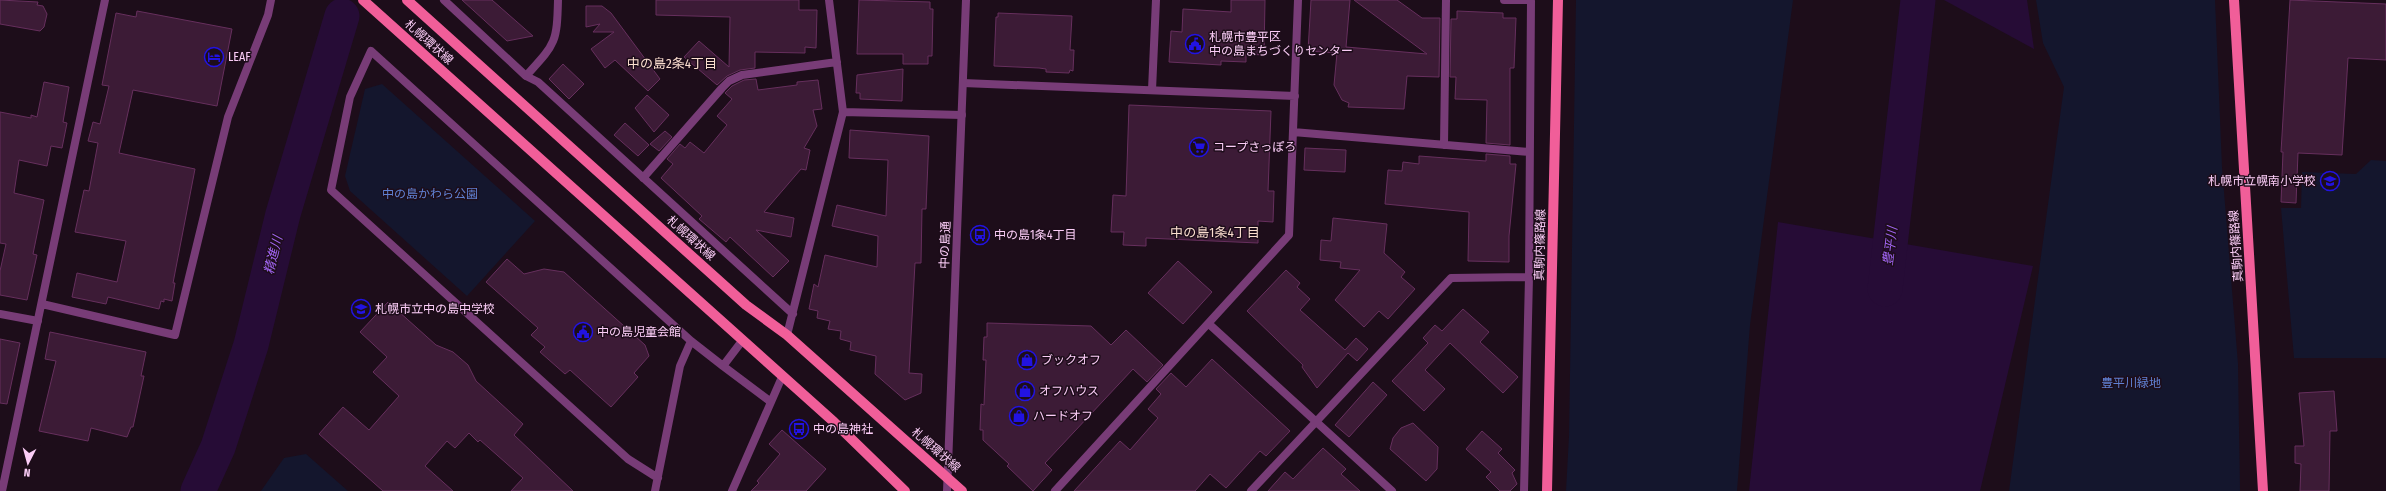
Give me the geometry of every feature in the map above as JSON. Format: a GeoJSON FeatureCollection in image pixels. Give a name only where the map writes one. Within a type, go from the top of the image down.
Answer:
{"type":"FeatureCollection","features":[{"type":"Feature","properties":{"kind":"main road","name":"札幌環状線"},"geometry":{"type":"LineString","coordinates":[[362,0],[834,422],[905,491]]}},
{"type":"Feature","properties":{"kind":"main road","name":"札幌環状線"},"geometry":{"type":"LineString","coordinates":[[407,0],[746,305],[787,336],[962,491]]}},
{"type":"Feature","properties":{"kind":"main road","name":"真駒内篠路線"},"geometry":{"type":"LineString","coordinates":[[1547,491],[1558,0]]}},
{"type":"Feature","properties":{"kind":"main road","name":"真駒内篠路線"},"geometry":{"type":"LineString","coordinates":[[2234,0],[2263,491]]}},
{"type":"Feature","properties":{"kind":"street"},"geometry":{"type":"LineString","coordinates":[[2,491],[105,0]]}},
{"type":"Feature","properties":{"kind":"street"},"geometry":{"type":"LineString","coordinates":[[42,304],[175,335],[228,117],[268,14],[271,0]]}},
{"type":"Feature","properties":{"kind":"street"},"geometry":{"type":"LineString","coordinates":[[444,0],[526,76],[538,82],[793,314]]}},
{"type":"Feature","properties":{"kind":"street"},"geometry":{"type":"LineString","coordinates":[[526,76],[553,45],[557,32],[558,0]]}},
{"type":"Feature","properties":{"kind":"street"},"geometry":{"type":"LineString","coordinates":[[787,336],[843,112],[829,0]]}},
{"type":"Feature","properties":{"kind":"street","name":"中の島通"},"geometry":{"type":"LineString","coordinates":[[947,491],[966,0]]}},
{"type":"Feature","properties":{"kind":"street"},"geometry":{"type":"LineString","coordinates":[[1152,90],[1156,0]]}},
{"type":"Feature","properties":{"kind":"street"},"geometry":{"type":"LineString","coordinates":[[1055,491],[1289,235],[1298,0]]}},
{"type":"Feature","properties":{"kind":"street"},"geometry":{"type":"LineString","coordinates":[[1444,145],[1446,0]]}},
{"type":"Feature","properties":{"kind":"street"},"geometry":{"type":"LineString","coordinates":[[1504,0],[1531,0],[1529,277],[1524,491]]}},
{"type":"Feature","properties":{"kind":"street"},"geometry":{"type":"LineString","coordinates":[[658,478],[628,459],[331,190],[350,97],[372,51],[691,341],[771,402]]}},
{"type":"Feature","properties":{"kind":"street"},"geometry":{"type":"LineString","coordinates":[[643,178],[722,88],[735,77],[836,62]]}},
{"type":"Feature","properties":{"kind":"street"},"geometry":{"type":"LineString","coordinates":[[963,83],[1295,96]]}},
{"type":"Feature","properties":{"kind":"street"},"geometry":{"type":"LineString","coordinates":[[843,112],[962,115]]}},
{"type":"Feature","properties":{"kind":"street"},"geometry":{"type":"LineString","coordinates":[[1293,132],[1529,152]]}},
{"type":"Feature","properties":{"kind":"street"},"geometry":{"type":"LineString","coordinates":[[1251,491],[1315,421],[1451,278],[1529,277]]}},
{"type":"Feature","properties":{"kind":"street"},"geometry":{"type":"LineString","coordinates":[[0,314],[38,322]]}},
{"type":"Feature","properties":{"kind":"street"},"geometry":{"type":"LineString","coordinates":[[1209,324],[1392,491]]}},
{"type":"Feature","properties":{"kind":"street"},"geometry":{"type":"LineString","coordinates":[[655,491],[680,366],[691,341]]}},
{"type":"Feature","properties":{"kind":"street"},"geometry":{"type":"LineString","coordinates":[[723,366],[742,341]]}},
{"type":"Feature","properties":{"kind":"street"},"geometry":{"type":"LineString","coordinates":[[732,491],[782,377]]}},
{"type":"Feature","properties":{"kind":"green space"},"geometry":{"type":"Polygon","coordinates":[[[1576,0],[1793,0],[1750,325],[1737,491],[1566,491],[1569,436],[1576,0]]]}},
{"type":"Feature","properties":{"kind":"green space","name":"豊平川緑地"},"geometry":{"type":"Polygon","coordinates":[[[2036,0],[2215,0],[2222,167],[2238,364],[2240,491],[2009,491],[2064,87],[2043,43],[2036,0]]]}},
{"type":"Feature","properties":{"kind":"green space","name":"中の島かわら公園"},"geometry":{"type":"Polygon","coordinates":[[[382,84],[535,221],[467,296],[350,191],[345,176],[365,89],[382,84]]]}},
{"type":"Feature","properties":{"kind":"green space"},"geometry":{"type":"Polygon","coordinates":[[[2371,160],[2386,161],[2386,358],[2294,358],[2281,208],[2301,208],[2302,172],[2356,174],[2371,160]]]}},
{"type":"Feature","properties":{"kind":"green space"},"geometry":{"type":"Polygon","coordinates":[[[306,454],[348,491],[261,491],[284,458],[306,454]]]}},
{"type":"Feature","properties":{"kind":"water"},"geometry":{"type":"Polygon","coordinates":[[[1944,0],[2027,0],[2034,49],[1944,0]]]}},
{"type":"Feature","properties":{"kind":"water"},"geometry":{"type":"Polygon","coordinates":[[[1778,222],[2033,266],[1980,491],[1749,491],[1778,222]]]}},
{"type":"Feature","properties":{"kind":"building"},"geometry":{"type":"Polygon","coordinates":[[[0,0],[38,2],[37,5],[43,6],[47,14],[44,27],[40,31],[0,24],[0,0]]]}},
{"type":"Feature","properties":{"kind":"building"},"geometry":{"type":"Polygon","coordinates":[[[462,0],[492,0],[533,36],[507,41],[462,0]]]}},
{"type":"Feature","properties":{"kind":"building"},"geometry":{"type":"Polygon","coordinates":[[[656,0],[799,0],[799,10],[817,10],[816,48],[805,47],[805,53],[755,52],[755,68],[740,70],[727,76],[717,85],[684,57],[699,41],[729,67],[730,17],[656,15],[656,0]]]}},
{"type":"Feature","properties":{"kind":"building"},"geometry":{"type":"Polygon","coordinates":[[[859,0],[930,2],[930,9],[933,9],[932,56],[928,56],[928,64],[903,64],[903,54],[857,54],[859,0]]]}},
{"type":"Feature","properties":{"kind":"building"},"geometry":{"type":"Polygon","coordinates":[[[1231,0],[1265,0],[1264,55],[1246,54],[1246,62],[1221,61],[1221,65],[1169,62],[1171,31],[1182,32],[1183,9],[1231,12],[1231,0]]]}},
{"type":"Feature","properties":{"kind":"building"},"geometry":{"type":"Polygon","coordinates":[[[1311,0],[1350,0],[1346,47],[1427,54],[1354,0],[1397,0],[1422,18],[1440,18],[1439,77],[1407,76],[1404,109],[1348,107],[1349,103],[1342,100],[1334,85],[1337,53],[1308,51],[1311,0]]]}},
{"type":"Feature","properties":{"kind":"building"},"geometry":{"type":"Polygon","coordinates":[[[2290,0],[2386,4],[2386,60],[2348,58],[2342,155],[2298,153],[2296,203],[2281,202],[2283,152],[2281,152],[2290,0]]]}},
{"type":"Feature","properties":{"kind":"building"},"geometry":{"type":"Polygon","coordinates":[[[586,6],[602,6],[611,13],[660,79],[648,91],[615,60],[605,68],[591,49],[614,32],[593,32],[600,24],[586,27],[586,6]]]}},
{"type":"Feature","properties":{"kind":"building"},"geometry":{"type":"Polygon","coordinates":[[[137,11],[232,29],[217,106],[133,90],[119,153],[195,169],[173,283],[175,283],[172,301],[164,299],[164,302],[161,301],[159,309],[108,297],[106,304],[72,297],[77,273],[117,282],[126,241],[75,232],[84,190],[89,191],[98,143],[88,141],[93,122],[100,124],[109,86],[102,85],[116,13],[136,17],[137,11]]]}},
{"type":"Feature","properties":{"kind":"building"},"geometry":{"type":"Polygon","coordinates":[[[1457,11],[1503,13],[1503,18],[1516,18],[1514,68],[1510,68],[1510,145],[1486,143],[1487,100],[1455,99],[1456,77],[1450,77],[1451,19],[1457,19],[1457,11]]]}},
{"type":"Feature","properties":{"kind":"building"},"geometry":{"type":"Polygon","coordinates":[[[998,13],[1072,16],[1070,50],[1074,50],[1073,71],[1070,70],[1069,73],[1046,72],[1046,69],[1039,68],[994,66],[996,17],[998,17],[998,13]]]}},
{"type":"Feature","properties":{"kind":"building"},"geometry":{"type":"Polygon","coordinates":[[[563,64],[584,84],[569,99],[549,79],[563,64]]]}},
{"type":"Feature","properties":{"kind":"building"},"geometry":{"type":"Polygon","coordinates":[[[903,69],[902,101],[860,99],[860,93],[856,93],[857,75],[903,69]]]}},
{"type":"Feature","properties":{"kind":"building"},"geometry":{"type":"Polygon","coordinates":[[[756,79],[758,90],[797,85],[797,82],[818,80],[822,109],[813,110],[817,126],[804,148],[810,150],[806,170],[801,169],[764,212],[794,218],[791,237],[756,230],[789,261],[773,277],[730,237],[726,242],[699,219],[702,216],[661,178],[673,164],[667,159],[680,144],[685,148],[690,142],[704,153],[727,125],[717,116],[732,99],[725,93],[732,86],[744,80],[756,79]]]}},
{"type":"Feature","properties":{"kind":"building"},"geometry":{"type":"Polygon","coordinates":[[[44,82],[69,87],[63,122],[67,123],[62,148],[51,146],[47,166],[19,160],[14,193],[44,200],[33,254],[37,255],[27,300],[0,295],[0,271],[6,244],[0,243],[0,112],[31,118],[31,115],[37,117],[44,82]]]}},
{"type":"Feature","properties":{"kind":"building"},"geometry":{"type":"Polygon","coordinates":[[[647,95],[669,115],[654,132],[635,108],[647,95]]]}},
{"type":"Feature","properties":{"kind":"building","name":"コープさっぽろ"},"geometry":{"type":"Polygon","coordinates":[[[1129,105],[1271,111],[1268,191],[1274,191],[1273,222],[1258,221],[1258,243],[1146,238],[1146,246],[1123,245],[1124,232],[1111,232],[1113,195],[1126,196],[1129,105]]]}},
{"type":"Feature","properties":{"kind":"building"},"geometry":{"type":"Polygon","coordinates":[[[625,123],[649,145],[638,156],[614,135],[625,123]]]}},
{"type":"Feature","properties":{"kind":"building"},"geometry":{"type":"Polygon","coordinates":[[[850,130],[929,136],[926,209],[922,209],[921,263],[915,263],[909,373],[922,374],[921,393],[905,400],[875,374],[876,356],[850,350],[851,342],[840,339],[841,331],[828,329],[830,321],[817,318],[818,311],[809,309],[814,284],[818,287],[825,255],[877,267],[878,236],[832,226],[837,205],[886,216],[888,160],[849,158],[850,130]]]}},
{"type":"Feature","properties":{"kind":"building"},"geometry":{"type":"Polygon","coordinates":[[[665,131],[672,137],[659,151],[650,144],[665,131]]]}},
{"type":"Feature","properties":{"kind":"building"},"geometry":{"type":"Polygon","coordinates":[[[1305,148],[1346,150],[1345,172],[1304,170],[1305,148]]]}},
{"type":"Feature","properties":{"kind":"building"},"geometry":{"type":"Polygon","coordinates":[[[1486,154],[1510,156],[1510,164],[1516,164],[1509,236],[1509,262],[1468,261],[1469,212],[1385,204],[1388,170],[1402,171],[1403,162],[1419,164],[1419,156],[1486,161],[1486,154]]]}},
{"type":"Feature","properties":{"kind":"building"},"geometry":{"type":"Polygon","coordinates":[[[1333,218],[1387,224],[1384,253],[1405,272],[1401,277],[1415,289],[1388,319],[1379,311],[1364,327],[1335,300],[1360,270],[1340,268],[1341,262],[1320,260],[1321,240],[1331,241],[1333,218]]]}},
{"type":"Feature","properties":{"kind":"building","name":"中の島児童会館"},"geometry":{"type":"Polygon","coordinates":[[[507,259],[524,274],[544,269],[564,272],[645,345],[649,356],[634,373],[638,377],[611,407],[570,370],[565,374],[540,352],[545,347],[531,335],[538,328],[486,282],[507,259]]]}},
{"type":"Feature","properties":{"kind":"building"},"geometry":{"type":"Polygon","coordinates":[[[1178,261],[1212,292],[1183,324],[1148,293],[1178,261]]]}},
{"type":"Feature","properties":{"kind":"building"},"geometry":{"type":"Polygon","coordinates":[[[1286,270],[1300,283],[1297,287],[1310,299],[1300,310],[1345,350],[1356,338],[1368,349],[1357,361],[1348,353],[1317,388],[1302,367],[1303,365],[1247,311],[1286,270]]]}},
{"type":"Feature","properties":{"kind":"building"},"geometry":{"type":"Polygon","coordinates":[[[388,302],[436,345],[453,352],[468,365],[476,381],[523,424],[514,435],[573,491],[511,491],[523,478],[480,440],[478,442],[469,433],[455,448],[447,441],[425,466],[453,491],[383,491],[319,434],[343,407],[369,430],[399,396],[373,372],[387,357],[360,332],[388,302]]]}},
{"type":"Feature","properties":{"kind":"building"},"geometry":{"type":"Polygon","coordinates":[[[1463,309],[1489,332],[1480,342],[1518,377],[1503,393],[1450,343],[1425,370],[1445,389],[1424,411],[1392,381],[1428,343],[1423,338],[1435,325],[1442,331],[1463,309]]]}},
{"type":"Feature","properties":{"kind":"building"},"geometry":{"type":"Polygon","coordinates":[[[987,323],[1091,326],[1111,345],[1126,330],[1163,365],[1147,382],[1133,369],[1045,463],[1052,470],[1033,491],[1007,466],[1009,464],[983,440],[983,430],[980,430],[981,404],[984,405],[986,360],[983,360],[984,337],[987,337],[987,323]]]}},
{"type":"Feature","properties":{"kind":"building"},"geometry":{"type":"Polygon","coordinates":[[[50,332],[146,352],[141,376],[144,376],[133,427],[131,427],[127,437],[91,428],[88,441],[39,431],[56,361],[45,359],[50,332]]]}},
{"type":"Feature","properties":{"kind":"building"},"geometry":{"type":"Polygon","coordinates":[[[0,339],[20,343],[7,404],[0,403],[0,339]]]}},
{"type":"Feature","properties":{"kind":"building"},"geometry":{"type":"Polygon","coordinates":[[[1212,359],[1290,431],[1266,456],[1260,451],[1226,488],[1210,474],[1195,491],[1074,491],[1120,441],[1130,450],[1158,418],[1148,409],[1161,394],[1156,389],[1171,373],[1186,387],[1212,359]]]}},
{"type":"Feature","properties":{"kind":"building"},"geometry":{"type":"Polygon","coordinates":[[[1373,382],[1387,395],[1349,437],[1335,425],[1373,382]]]}},
{"type":"Feature","properties":{"kind":"building"},"geometry":{"type":"Polygon","coordinates":[[[2334,391],[2337,431],[2330,431],[2329,491],[2300,491],[2301,464],[2295,463],[2295,446],[2304,446],[2299,393],[2334,391]]]}},
{"type":"Feature","properties":{"kind":"building"},"geometry":{"type":"Polygon","coordinates":[[[1413,423],[1438,447],[1437,469],[1426,481],[1390,449],[1393,438],[1401,428],[1413,423]]]}},
{"type":"Feature","properties":{"kind":"building"},"geometry":{"type":"Polygon","coordinates":[[[782,430],[826,469],[806,491],[751,491],[759,483],[757,481],[780,454],[769,444],[782,430]]]}},
{"type":"Feature","properties":{"kind":"building"},"geometry":{"type":"Polygon","coordinates":[[[1482,431],[1502,449],[1498,453],[1515,470],[1512,473],[1517,484],[1510,491],[1500,491],[1486,477],[1491,472],[1466,449],[1482,431]]]}},
{"type":"Feature","properties":{"kind":"building"},"geometry":{"type":"Polygon","coordinates":[[[1323,448],[1346,469],[1341,474],[1360,491],[1268,491],[1285,472],[1293,479],[1323,448]]]}},
{"type":"Feature","properties":{"kind":"waterway","name":"豊平川"},"geometry":{"type":"LineString","coordinates":[[1885,289],[1918,0]]}},
{"type":"Feature","properties":{"kind":"waterway","name":"精進川"},"geometry":{"type":"LineString","coordinates":[[198,491],[218,447],[251,345],[283,214],[342,16]]}},
{"type":"Feature","properties":{"kind":"place","name":"札幌市豊平区 中の島まちづくりセンター"},"geometry":{"type":"Point","coordinates":[1195,44]}},
{"type":"Feature","properties":{"kind":"place","name":"LEAF"},"geometry":{"type":"Point","coordinates":[214,57]}},
{"type":"Feature","properties":{"kind":"place","name":"コープさっぽろ"},"geometry":{"type":"Point","coordinates":[1199,147]}},
{"type":"Feature","properties":{"kind":"place","name":"札幌市立幌南小学校"},"geometry":{"type":"Point","coordinates":[2330,181]}},
{"type":"Feature","properties":{"kind":"place","name":"中の島1条4丁目"},"geometry":{"type":"Point","coordinates":[980,235]}},
{"type":"Feature","properties":{"kind":"place","name":"札幌市立中の島中学校"},"geometry":{"type":"Point","coordinates":[361,309]}},
{"type":"Feature","properties":{"kind":"place","name":"中の島児童会館"},"geometry":{"type":"Point","coordinates":[583,332]}},
{"type":"Feature","properties":{"kind":"place","name":"ブックオフ"},"geometry":{"type":"Point","coordinates":[1027,360]}},
{"type":"Feature","properties":{"kind":"place","name":"オフハウス"},"geometry":{"type":"Point","coordinates":[1025,391]}},
{"type":"Feature","properties":{"kind":"place","name":"ハードオフ"},"geometry":{"type":"Point","coordinates":[1019,416]}},
{"type":"Feature","properties":{"kind":"place","name":"中の島神社"},"geometry":{"type":"Point","coordinates":[799,429]}},
{"type":"Feature","properties":{"kind":"district","name":"中の島2条4丁目"},"geometry":{"type":"Point","coordinates":[672,63]}},
{"type":"Feature","properties":{"kind":"district","name":"中の島1条4丁目"},"geometry":{"type":"Point","coordinates":[1215,232]}}]}
